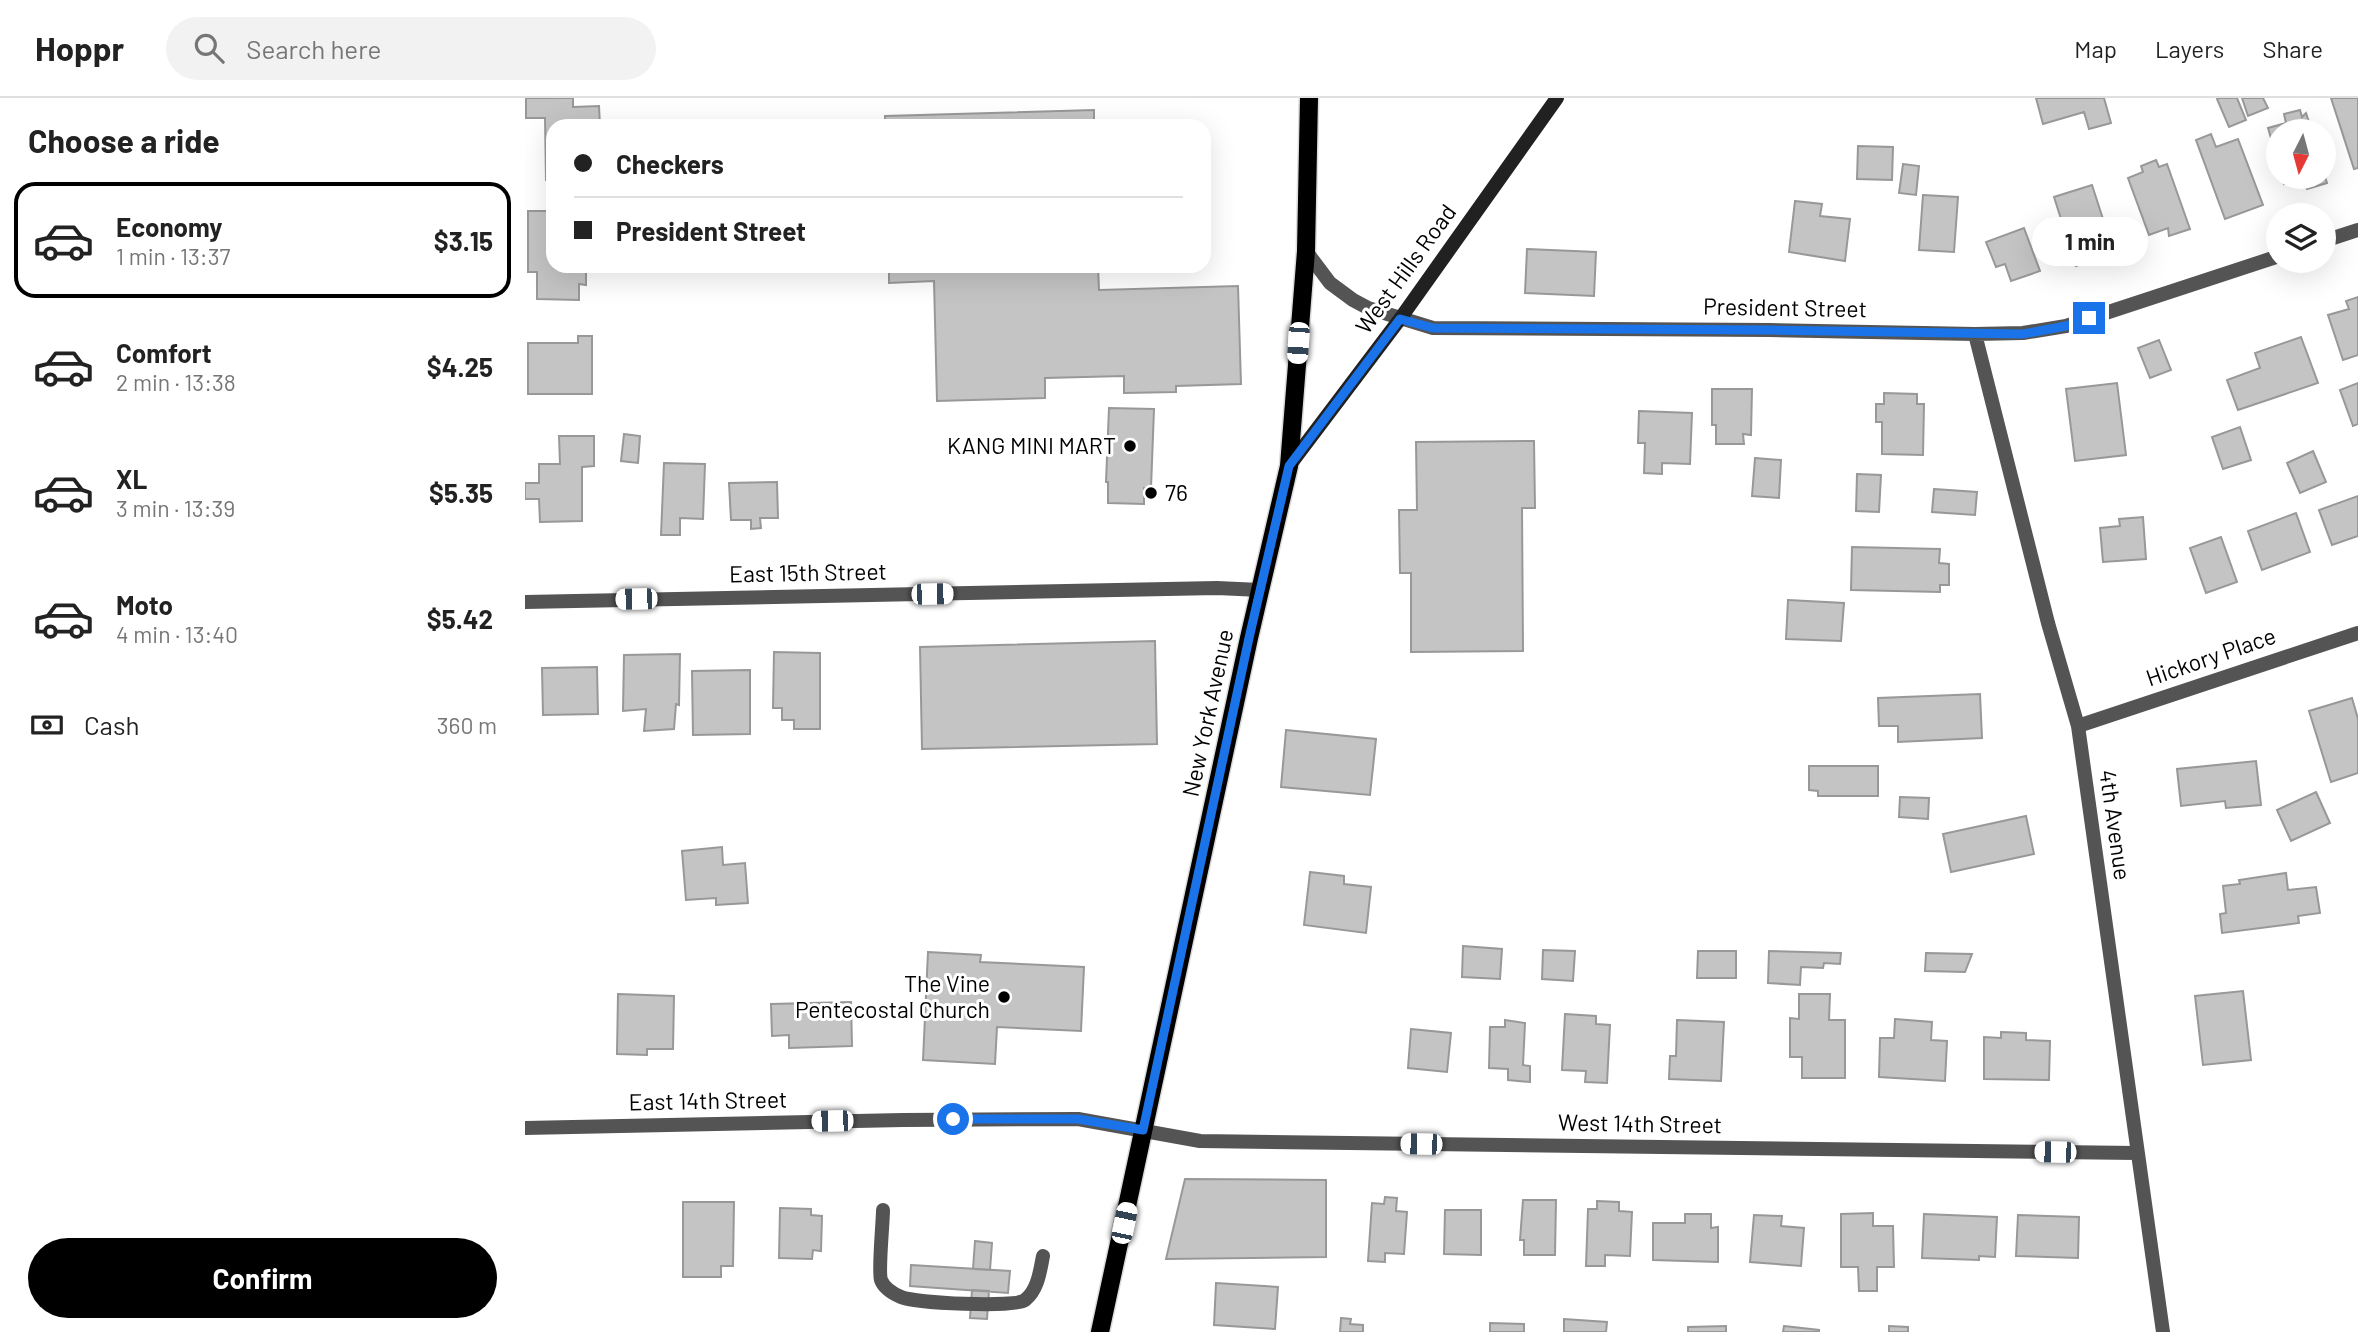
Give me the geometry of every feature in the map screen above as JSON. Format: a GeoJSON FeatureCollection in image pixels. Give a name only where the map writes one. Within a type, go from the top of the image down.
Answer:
{"type":"FeatureCollection","features":[{"type":"Feature","properties":{"kind":"main road","name":"New York Avenue"},"geometry":{"type":"LineString","coordinates":[[1100,1332],[1289,466],[1306,251],[1309,98]]}},
{"type":"Feature","properties":{"kind":"street","name":"West Hills Road"},"geometry":{"type":"LineString","coordinates":[[1289,466],[1400,319],[1557,98]]}},
{"type":"Feature","properties":{"kind":"street"},"geometry":{"type":"LineString","coordinates":[[2336,237],[2358,230]]}},
{"type":"Feature","properties":{"kind":"street","name":"President Street"},"geometry":{"type":"LineString","coordinates":[[1306,251],[1330,283],[1353,300],[1368,308],[1433,328],[1975,334],[2023,334],[2066,326],[2266,260]]}},
{"type":"Feature","properties":{"kind":"street","name":"4th Avenue"},"geometry":{"type":"LineString","coordinates":[[1975,334],[2048,623],[2078,726],[2163,1332]]}},
{"type":"Feature","properties":{"kind":"street","name":"East 15th Street"},"geometry":{"type":"LineString","coordinates":[[525,601],[1203,588],[1260,590]]}},
{"type":"Feature","properties":{"kind":"street","name":"Hickory Place"},"geometry":{"type":"LineString","coordinates":[[2078,726],[2358,632]]}},
{"type":"Feature","properties":{"kind":"street","name":"East 14th Street"},"geometry":{"type":"LineString","coordinates":[[525,1128],[1078,1119],[1143,1130]]}},
{"type":"Feature","properties":{"kind":"street","name":"West 14th Street"},"geometry":{"type":"LineString","coordinates":[[1143,1130],[1200,1141],[2137,1153]]}},
{"type":"Feature","properties":{"kind":"street"},"geometry":{"type":"LineString","coordinates":[[883,1210],[881,1279],[888,1290],[903,1298],[999,1305],[1023,1302],[1031,1294],[1039,1278],[1043,1256]]}},
{"type":"Feature","properties":{"kind":"building"},"geometry":{"type":"Polygon","coordinates":[[[526,98],[573,98],[573,107],[599,106],[600,119],[546,119],[546,180],[545,118],[526,118],[526,98]]]}},
{"type":"Feature","properties":{"kind":"building"},"geometry":{"type":"Polygon","coordinates":[[[2036,98],[2104,98],[2111,123],[2089,129],[2084,112],[2043,124],[2036,98]]]}},
{"type":"Feature","properties":{"kind":"building"},"geometry":{"type":"Polygon","coordinates":[[[2237,98],[2246,120],[2229,127],[2217,99],[2237,98]]]}},
{"type":"Feature","properties":{"kind":"building"},"geometry":{"type":"Polygon","coordinates":[[[2242,98],[2263,98],[2268,108],[2248,116],[2242,98]]]}},
{"type":"Feature","properties":{"kind":"building"},"geometry":{"type":"Polygon","coordinates":[[[2331,98],[2358,98],[2358,168],[2354,169],[2331,98]]]}},
{"type":"Feature","properties":{"kind":"building"},"geometry":{"type":"Polygon","coordinates":[[[1094,110],[1094,119],[885,119],[885,116],[1094,110]]]}},
{"type":"Feature","properties":{"kind":"building"},"geometry":{"type":"Polygon","coordinates":[[[2300,110],[2302,117],[2306,113],[2308,119],[2285,119],[2284,114],[2300,110]]]}},
{"type":"Feature","properties":{"kind":"building"},"geometry":{"type":"Polygon","coordinates":[[[2211,134],[2216,147],[2238,139],[2263,205],[2225,219],[2196,140],[2211,134]]]}},
{"type":"Feature","properties":{"kind":"building"},"geometry":{"type":"Polygon","coordinates":[[[1858,146],[1893,147],[1892,180],[1857,179],[1858,146]]]}},
{"type":"Feature","properties":{"kind":"building"},"geometry":{"type":"Polygon","coordinates":[[[2156,160],[2159,167],[2167,164],[2190,229],[2169,236],[2168,228],[2149,235],[2128,178],[2143,172],[2141,166],[2156,160]]]}},
{"type":"Feature","properties":{"kind":"building"},"geometry":{"type":"Polygon","coordinates":[[[1903,164],[1919,166],[1916,195],[1899,193],[1903,164]]]}},
{"type":"Feature","properties":{"kind":"building"},"geometry":{"type":"Polygon","coordinates":[[[2092,185],[2114,253],[2076,266],[2054,197],[2092,185]]]}},
{"type":"Feature","properties":{"kind":"building"},"geometry":{"type":"Polygon","coordinates":[[[1923,195],[1958,197],[1954,252],[1919,250],[1923,195]]]}},
{"type":"Feature","properties":{"kind":"building"},"geometry":{"type":"Polygon","coordinates":[[[1795,201],[1822,204],[1820,216],[1850,219],[1845,261],[1789,252],[1795,201]]]}},
{"type":"Feature","properties":{"kind":"building"},"geometry":{"type":"Polygon","coordinates":[[[528,211],[546,211],[546,273],[586,273],[586,285],[579,284],[579,300],[537,299],[537,272],[528,272],[528,211]]]}},
{"type":"Feature","properties":{"kind":"building"},"geometry":{"type":"Polygon","coordinates":[[[2024,228],[2040,271],[2011,281],[2005,264],[1996,267],[1986,242],[2024,228]]]}},
{"type":"Feature","properties":{"kind":"building"},"geometry":{"type":"Polygon","coordinates":[[[1527,249],[1596,252],[1594,296],[1525,293],[1527,249]]]}},
{"type":"Feature","properties":{"kind":"building"},"geometry":{"type":"Polygon","coordinates":[[[889,273],[1098,273],[1099,290],[1238,286],[1241,384],[1176,386],[1176,392],[1124,393],[1124,376],[1045,378],[1045,398],[937,401],[934,281],[889,283],[889,273]]]}},
{"type":"Feature","properties":{"kind":"building"},"geometry":{"type":"Polygon","coordinates":[[[2358,297],[2358,355],[2343,360],[2328,315],[2349,309],[2346,301],[2358,297]]]}},
{"type":"Feature","properties":{"kind":"building"},"geometry":{"type":"Polygon","coordinates":[[[578,336],[592,336],[592,394],[528,394],[528,343],[578,343],[578,336]]]}},
{"type":"Feature","properties":{"kind":"building"},"geometry":{"type":"Polygon","coordinates":[[[2301,337],[2318,383],[2238,410],[2227,380],[2260,368],[2255,353],[2301,337]]]}},
{"type":"Feature","properties":{"kind":"building"},"geometry":{"type":"Polygon","coordinates":[[[2159,340],[2171,370],[2150,378],[2138,348],[2159,340]]]}},
{"type":"Feature","properties":{"kind":"building"},"geometry":{"type":"Polygon","coordinates":[[[2117,383],[2126,455],[2075,461],[2066,389],[2117,383]]]}},
{"type":"Feature","properties":{"kind":"building"},"geometry":{"type":"Polygon","coordinates":[[[2358,383],[2358,424],[2353,426],[2340,390],[2358,383]]]}},
{"type":"Feature","properties":{"kind":"building"},"geometry":{"type":"Polygon","coordinates":[[[1712,389],[1752,389],[1751,435],[1743,434],[1744,444],[1716,444],[1716,425],[1712,425],[1712,389]]]}},
{"type":"Feature","properties":{"kind":"building"},"geometry":{"type":"Polygon","coordinates":[[[1884,393],[1917,394],[1917,404],[1924,404],[1923,455],[1882,454],[1882,422],[1876,422],[1876,404],[1884,404],[1884,393]]]}},
{"type":"Feature","properties":{"kind":"building","name":"KANG MINI MART"},"geometry":{"type":"Polygon","coordinates":[[[1109,408],[1154,409],[1151,488],[1144,488],[1144,504],[1108,503],[1106,482],[1109,408]]]}},
{"type":"Feature","properties":{"kind":"building"},"geometry":{"type":"Polygon","coordinates":[[[1639,411],[1692,413],[1690,464],[1662,463],[1662,474],[1644,473],[1645,443],[1638,443],[1639,411]]]}},
{"type":"Feature","properties":{"kind":"building"},"geometry":{"type":"Polygon","coordinates":[[[2240,427],[2251,460],[2223,469],[2212,437],[2240,427]]]}},
{"type":"Feature","properties":{"kind":"building"},"geometry":{"type":"Polygon","coordinates":[[[624,434],[640,436],[638,463],[621,461],[624,434]]]}},
{"type":"Feature","properties":{"kind":"building"},"geometry":{"type":"Polygon","coordinates":[[[559,436],[594,436],[594,466],[582,467],[582,521],[540,522],[539,499],[525,499],[525,483],[539,483],[539,464],[560,464],[559,436]]]}},
{"type":"Feature","properties":{"kind":"building"},"geometry":{"type":"Polygon","coordinates":[[[1534,441],[1535,508],[1522,508],[1523,651],[1411,652],[1411,573],[1400,573],[1399,510],[1417,510],[1416,442],[1534,441]]]}},
{"type":"Feature","properties":{"kind":"building"},"geometry":{"type":"Polygon","coordinates":[[[2313,451],[2326,482],[2300,493],[2287,463],[2313,451]]]}},
{"type":"Feature","properties":{"kind":"building"},"geometry":{"type":"Polygon","coordinates":[[[1755,458],[1781,460],[1779,498],[1752,496],[1755,458]]]}},
{"type":"Feature","properties":{"kind":"building"},"geometry":{"type":"Polygon","coordinates":[[[664,463],[705,464],[703,519],[680,518],[680,535],[661,535],[664,463]]]}},
{"type":"Feature","properties":{"kind":"building"},"geometry":{"type":"Polygon","coordinates":[[[1857,474],[1881,475],[1879,512],[1856,511],[1857,474]]]}},
{"type":"Feature","properties":{"kind":"building"},"geometry":{"type":"Polygon","coordinates":[[[777,482],[778,518],[760,518],[761,528],[751,529],[751,520],[731,520],[729,483],[777,482]]]}},
{"type":"Feature","properties":{"kind":"building"},"geometry":{"type":"Polygon","coordinates":[[[1934,489],[1977,492],[1975,515],[1932,512],[1934,489]]]}},
{"type":"Feature","properties":{"kind":"building"},"geometry":{"type":"Polygon","coordinates":[[[2358,496],[2358,536],[2332,545],[2319,510],[2358,496]]]}},
{"type":"Feature","properties":{"kind":"building"},"geometry":{"type":"Polygon","coordinates":[[[2296,513],[2310,552],[2262,570],[2248,531],[2296,513]]]}},
{"type":"Feature","properties":{"kind":"building"},"geometry":{"type":"Polygon","coordinates":[[[2143,517],[2146,559],[2103,562],[2100,528],[2120,526],[2119,519],[2143,517]]]}},
{"type":"Feature","properties":{"kind":"building"},"geometry":{"type":"Polygon","coordinates":[[[2221,537],[2237,582],[2206,593],[2190,548],[2221,537]]]}},
{"type":"Feature","properties":{"kind":"building"},"geometry":{"type":"Polygon","coordinates":[[[1852,547],[1940,549],[1939,563],[1949,564],[1949,585],[1940,585],[1940,592],[1851,590],[1852,547]]]}},
{"type":"Feature","properties":{"kind":"building"},"geometry":{"type":"Polygon","coordinates":[[[1788,600],[1844,603],[1841,641],[1786,639],[1788,600]]]}},
{"type":"Feature","properties":{"kind":"building"},"geometry":{"type":"Polygon","coordinates":[[[1155,641],[1157,744],[922,749],[920,647],[1155,641]]]}},
{"type":"Feature","properties":{"kind":"building"},"geometry":{"type":"Polygon","coordinates":[[[774,652],[820,653],[820,729],[794,729],[794,720],[782,720],[782,708],[773,708],[774,652]]]}},
{"type":"Feature","properties":{"kind":"building"},"geometry":{"type":"Polygon","coordinates":[[[680,654],[679,705],[676,704],[674,729],[644,731],[646,709],[623,711],[624,655],[680,654]]]}},
{"type":"Feature","properties":{"kind":"building"},"geometry":{"type":"Polygon","coordinates":[[[597,667],[598,714],[543,715],[542,668],[597,667]]]}},
{"type":"Feature","properties":{"kind":"building"},"geometry":{"type":"Polygon","coordinates":[[[750,670],[750,734],[693,735],[692,671],[750,670]]]}},
{"type":"Feature","properties":{"kind":"building"},"geometry":{"type":"Polygon","coordinates":[[[1980,694],[1982,738],[1898,742],[1898,726],[1879,726],[1878,698],[1980,694]]]}},
{"type":"Feature","properties":{"kind":"building"},"geometry":{"type":"Polygon","coordinates":[[[2352,698],[2358,719],[2358,773],[2331,782],[2309,711],[2352,698]]]}},
{"type":"Feature","properties":{"kind":"building"},"geometry":{"type":"Polygon","coordinates":[[[1286,730],[1376,739],[1370,795],[1281,787],[1286,730]]]}},
{"type":"Feature","properties":{"kind":"building"},"geometry":{"type":"Polygon","coordinates":[[[2256,761],[2261,805],[2226,808],[2225,801],[2181,806],[2177,769],[2256,761]]]}},
{"type":"Feature","properties":{"kind":"building"},"geometry":{"type":"Polygon","coordinates":[[[1809,766],[1878,766],[1878,796],[1818,796],[1818,791],[1809,790],[1809,766]]]}},
{"type":"Feature","properties":{"kind":"building"},"geometry":{"type":"Polygon","coordinates":[[[2316,792],[2330,823],[2291,841],[2277,810],[2316,792]]]}},
{"type":"Feature","properties":{"kind":"building"},"geometry":{"type":"Polygon","coordinates":[[[1900,797],[1929,798],[1928,819],[1899,817],[1900,797]]]}},
{"type":"Feature","properties":{"kind":"building"},"geometry":{"type":"Polygon","coordinates":[[[2026,816],[2034,854],[1951,872],[1943,834],[2026,816]]]}},
{"type":"Feature","properties":{"kind":"building"},"geometry":{"type":"Polygon","coordinates":[[[722,847],[723,865],[745,863],[748,903],[716,905],[716,898],[686,900],[682,851],[722,847]]]}},
{"type":"Feature","properties":{"kind":"building"},"geometry":{"type":"Polygon","coordinates":[[[1310,872],[1344,876],[1344,884],[1371,887],[1366,933],[1304,925],[1310,872]]]}},
{"type":"Feature","properties":{"kind":"building"},"geometry":{"type":"Polygon","coordinates":[[[2286,873],[2288,890],[2316,887],[2320,913],[2298,916],[2299,923],[2222,933],[2220,914],[2226,913],[2223,886],[2240,884],[2239,880],[2286,873]]]}},
{"type":"Feature","properties":{"kind":"building"},"geometry":{"type":"Polygon","coordinates":[[[1463,946],[1502,949],[1500,979],[1462,977],[1463,946]]]}},
{"type":"Feature","properties":{"kind":"building"},"geometry":{"type":"Polygon","coordinates":[[[1543,950],[1575,951],[1573,981],[1542,979],[1543,950]]]}},
{"type":"Feature","properties":{"kind":"building"},"geometry":{"type":"Polygon","coordinates":[[[1698,951],[1736,951],[1736,978],[1697,978],[1698,951]]]}},
{"type":"Feature","properties":{"kind":"building"},"geometry":{"type":"Polygon","coordinates":[[[1769,951],[1841,953],[1840,964],[1824,963],[1823,968],[1801,967],[1800,985],[1768,983],[1769,951]]]}},
{"type":"Feature","properties":{"kind":"building","name":"The Vine Pentecostal Church"},"geometry":{"type":"Polygon","coordinates":[[[928,952],[981,955],[980,962],[1084,967],[1081,1031],[997,1027],[995,1064],[923,1060],[928,952]]]}},
{"type":"Feature","properties":{"kind":"building"},"geometry":{"type":"Polygon","coordinates":[[[1926,953],[1972,954],[1965,972],[1925,971],[1926,953]]]}},
{"type":"Feature","properties":{"kind":"building"},"geometry":{"type":"Polygon","coordinates":[[[2243,991],[2251,1060],[2203,1065],[2195,996],[2243,991]]]}},
{"type":"Feature","properties":{"kind":"building"},"geometry":{"type":"Polygon","coordinates":[[[618,994],[674,996],[673,1049],[647,1049],[647,1055],[617,1054],[618,994]]]}},
{"type":"Feature","properties":{"kind":"building"},"geometry":{"type":"Polygon","coordinates":[[[1799,994],[1830,994],[1829,1020],[1845,1020],[1845,1078],[1802,1078],[1802,1057],[1790,1057],[1790,1018],[1799,1019],[1799,994]]]}},
{"type":"Feature","properties":{"kind":"building"},"geometry":{"type":"Polygon","coordinates":[[[851,1002],[852,1046],[789,1048],[789,1035],[772,1036],[771,1004],[851,1002]]]}},
{"type":"Feature","properties":{"kind":"building"},"geometry":{"type":"Polygon","coordinates":[[[1565,1014],[1596,1016],[1596,1024],[1610,1025],[1607,1083],[1585,1082],[1586,1071],[1562,1070],[1565,1014]]]}},
{"type":"Feature","properties":{"kind":"building"},"geometry":{"type":"Polygon","coordinates":[[[1895,1019],[1932,1022],[1931,1040],[1947,1041],[1945,1081],[1879,1077],[1880,1038],[1894,1038],[1895,1019]]]}},
{"type":"Feature","properties":{"kind":"building"},"geometry":{"type":"Polygon","coordinates":[[[1505,1020],[1525,1023],[1523,1065],[1530,1066],[1530,1082],[1508,1080],[1508,1069],[1489,1068],[1490,1027],[1505,1027],[1505,1020]]]}},
{"type":"Feature","properties":{"kind":"building"},"geometry":{"type":"Polygon","coordinates":[[[1677,1020],[1724,1022],[1721,1081],[1669,1079],[1670,1056],[1676,1056],[1677,1020]]]}},
{"type":"Feature","properties":{"kind":"building"},"geometry":{"type":"Polygon","coordinates":[[[1411,1029],[1451,1033],[1447,1072],[1408,1068],[1411,1029]]]}},
{"type":"Feature","properties":{"kind":"building"},"geometry":{"type":"Polygon","coordinates":[[[2001,1032],[2026,1033],[2026,1040],[2050,1041],[2049,1080],[1984,1079],[1984,1037],[2001,1038],[2001,1032]]]}},
{"type":"Feature","properties":{"kind":"building"},"geometry":{"type":"Polygon","coordinates":[[[1185,1179],[1326,1180],[1326,1257],[1166,1259],[1185,1179]]]}},
{"type":"Feature","properties":{"kind":"building"},"geometry":{"type":"Polygon","coordinates":[[[1385,1197],[1397,1198],[1396,1211],[1407,1212],[1404,1254],[1385,1253],[1385,1262],[1368,1261],[1372,1203],[1384,1204],[1385,1197]]]}},
{"type":"Feature","properties":{"kind":"building"},"geometry":{"type":"Polygon","coordinates":[[[1523,1200],[1556,1200],[1555,1255],[1524,1255],[1524,1240],[1520,1240],[1523,1200]]]}},
{"type":"Feature","properties":{"kind":"building"},"geometry":{"type":"Polygon","coordinates":[[[1597,1201],[1619,1202],[1619,1211],[1632,1212],[1630,1256],[1605,1255],[1605,1266],[1586,1266],[1588,1209],[1597,1209],[1597,1201]]]}},
{"type":"Feature","properties":{"kind":"building"},"geometry":{"type":"Polygon","coordinates":[[[683,1202],[734,1202],[733,1266],[721,1266],[721,1277],[683,1277],[683,1202]]]}},
{"type":"Feature","properties":{"kind":"building"},"geometry":{"type":"Polygon","coordinates":[[[780,1208],[811,1209],[811,1215],[822,1216],[821,1251],[813,1250],[812,1259],[779,1258],[780,1208]]]}},
{"type":"Feature","properties":{"kind":"building"},"geometry":{"type":"Polygon","coordinates":[[[1445,1210],[1481,1210],[1481,1255],[1444,1254],[1445,1210]]]}},
{"type":"Feature","properties":{"kind":"building"},"geometry":{"type":"Polygon","coordinates":[[[1873,1213],[1873,1226],[1893,1226],[1894,1267],[1877,1267],[1877,1291],[1859,1291],[1858,1267],[1841,1267],[1841,1214],[1873,1213]]]}},
{"type":"Feature","properties":{"kind":"building"},"geometry":{"type":"Polygon","coordinates":[[[1685,1214],[1711,1214],[1711,1228],[1718,1227],[1718,1262],[1653,1260],[1653,1223],[1685,1223],[1685,1214]]]}},
{"type":"Feature","properties":{"kind":"building"},"geometry":{"type":"Polygon","coordinates":[[[1924,1214],[1997,1217],[1995,1257],[1979,1256],[1979,1260],[1922,1258],[1924,1214]]]}},
{"type":"Feature","properties":{"kind":"building"},"geometry":{"type":"Polygon","coordinates":[[[1754,1215],[1782,1216],[1781,1226],[1804,1228],[1801,1266],[1750,1262],[1754,1215]]]}},
{"type":"Feature","properties":{"kind":"building"},"geometry":{"type":"Polygon","coordinates":[[[2018,1215],[2079,1217],[2078,1258],[2016,1256],[2018,1215]]]}},
{"type":"Feature","properties":{"kind":"building"},"geometry":{"type":"Polygon","coordinates":[[[975,1241],[992,1243],[990,1270],[973,1269],[975,1241]]]}},
{"type":"Feature","properties":{"kind":"building"},"geometry":{"type":"Polygon","coordinates":[[[911,1265],[1010,1271],[1008,1293],[910,1286],[911,1265]]]}},
{"type":"Feature","properties":{"kind":"building"},"geometry":{"type":"Polygon","coordinates":[[[1216,1283],[1278,1287],[1275,1329],[1214,1325],[1216,1283]]]}},
{"type":"Feature","properties":{"kind":"building"},"geometry":{"type":"Polygon","coordinates":[[[972,1290],[989,1291],[987,1319],[970,1318],[972,1290]]]}},
{"type":"Feature","properties":{"kind":"building"},"geometry":{"type":"Polygon","coordinates":[[[1341,1318],[1351,1319],[1350,1324],[1363,1325],[1363,1332],[1340,1332],[1341,1318]]]}},
{"type":"Feature","properties":{"kind":"building"},"geometry":{"type":"Polygon","coordinates":[[[1564,1319],[1607,1322],[1606,1332],[1564,1332],[1564,1319]]]}},
{"type":"Feature","properties":{"kind":"building"},"geometry":{"type":"Polygon","coordinates":[[[1490,1323],[1524,1324],[1524,1332],[1490,1332],[1490,1323]]]}},
{"type":"Feature","properties":{"kind":"building"},"geometry":{"type":"Polygon","coordinates":[[[1726,1326],[1726,1332],[1688,1332],[1688,1327],[1726,1326]]]}},
{"type":"Feature","properties":{"kind":"building"},"geometry":{"type":"Polygon","coordinates":[[[1784,1326],[1819,1330],[1819,1332],[1783,1332],[1784,1326]]]}},
{"type":"Feature","properties":{"kind":"building"},"geometry":{"type":"Polygon","coordinates":[[[1889,1326],[1908,1327],[1908,1332],[1889,1332],[1889,1326]]]}},
{"type":"Feature","properties":{"kind":"place","name":"KANG MINI MART"},"geometry":{"type":"Point","coordinates":[1130,446]}},
{"type":"Feature","properties":{"kind":"place","name":"76"},"geometry":{"type":"Point","coordinates":[1151,493]}},
{"type":"Feature","properties":{"kind":"place","name":"The Vine Pentecostal Church"},"geometry":{"type":"Point","coordinates":[1004,997]}},
{"type":"Feature","properties":{"kind":"route"},"geometry":{"type":"LineString","coordinates":[[953,1119],[1078,1119],[1143,1130],[1249,638],[1289,466],[1400,319],[1433,328],[2023,334],[2066,326],[2089,318]]}}]}
